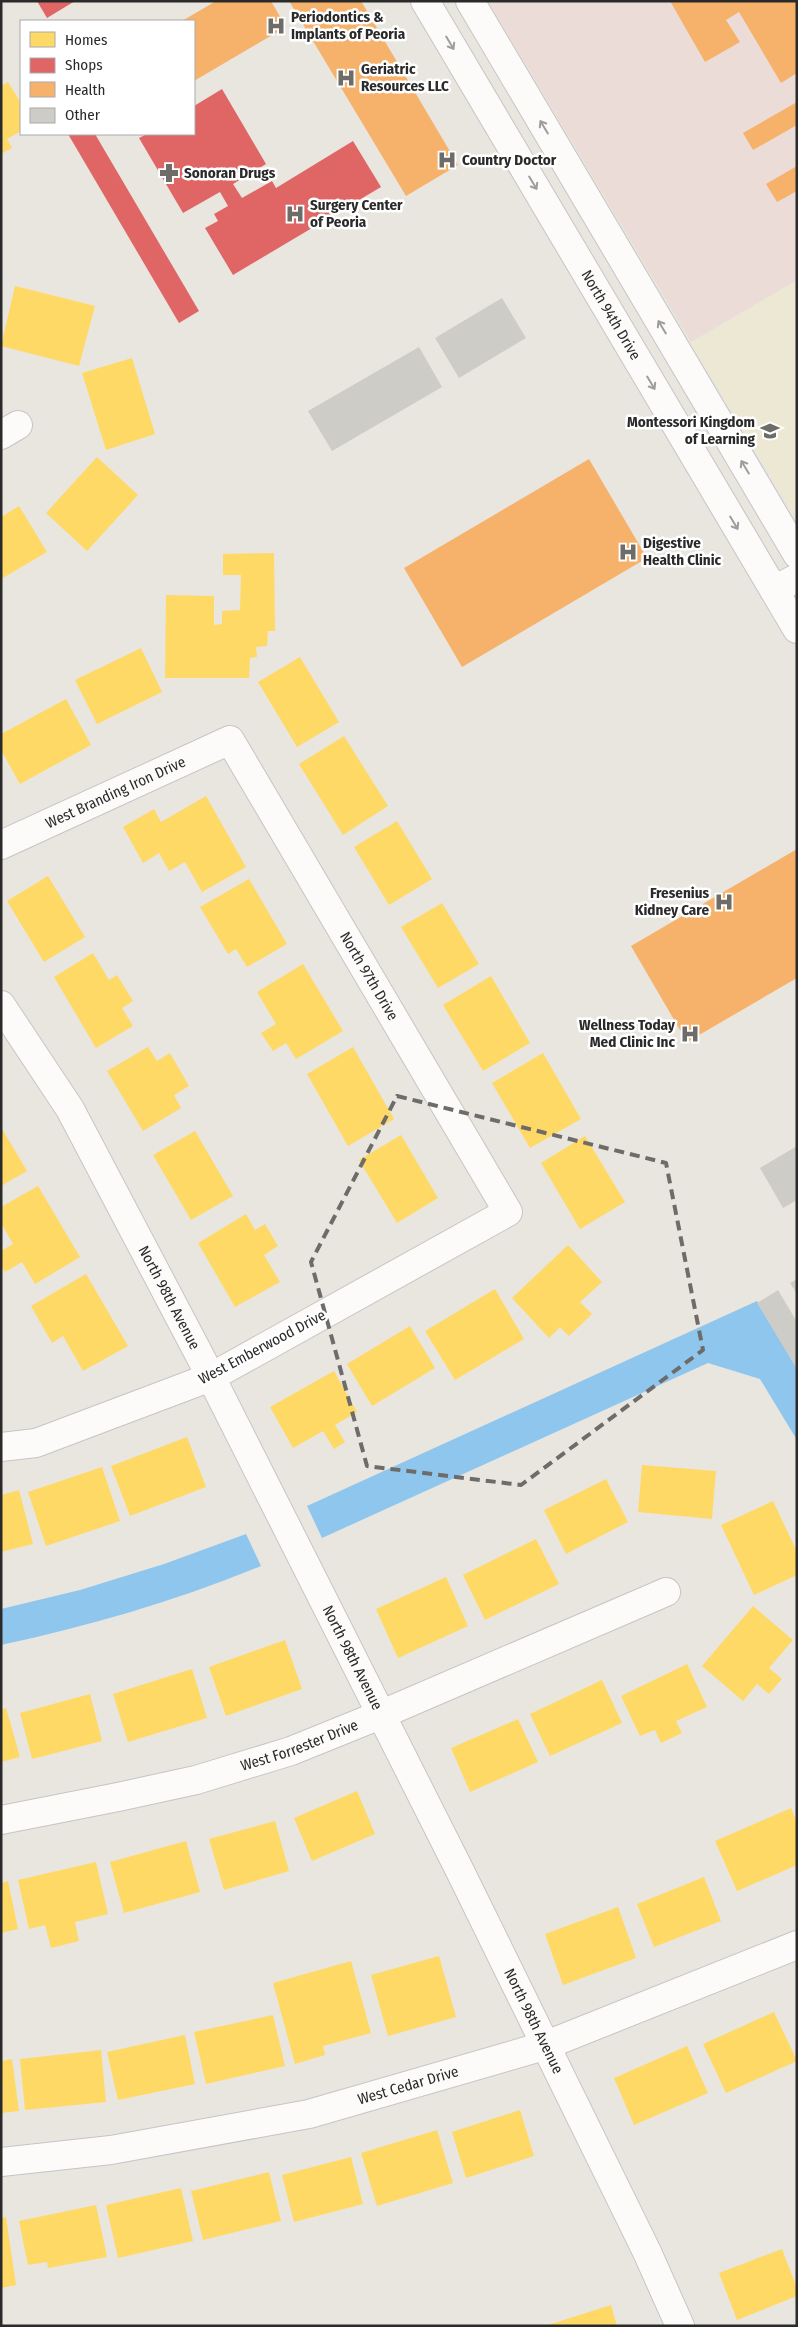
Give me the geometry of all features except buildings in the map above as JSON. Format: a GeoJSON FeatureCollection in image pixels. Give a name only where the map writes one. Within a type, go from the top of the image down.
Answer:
{"type":"FeatureCollection","features":[{"type":"Feature","properties":{"kind":"street","name":"North 94th Drive"},"geometry":{"type":"LineString","coordinates":[[425,1],[785,584],[797,629]]}},
{"type":"Feature","properties":{"kind":"street"},"geometry":{"type":"LineString","coordinates":[[470,1],[797,554]]}},
{"type":"Feature","properties":{"kind":"street","name":"West Branding Iron Drive"},"geometry":{"type":"LineString","coordinates":[[1,845],[230,740]]}},
{"type":"Feature","properties":{"kind":"street","name":"North 97th Drive"},"geometry":{"type":"LineString","coordinates":[[230,740],[508,1212]]}},
{"type":"Feature","properties":{"kind":"street","name":"North 98th Avenue"},"geometry":{"type":"LineString","coordinates":[[1,1005],[70,1109],[210,1377],[460,1870],[544,2046],[646,2252],[680,2326]]}},
{"type":"Feature","properties":{"kind":"street","name":"West Emberwood Drive"},"geometry":{"type":"LineString","coordinates":[[1,1447],[36,1443],[210,1377],[508,1212]]}},
{"type":"Feature","properties":{"kind":"street","name":"West Forrester Drive"},"geometry":{"type":"LineString","coordinates":[[1,1820],[196,1780],[291,1751],[380,1715],[666,1592]]}},
{"type":"Feature","properties":{"kind":"street","name":"West Cedar Drive"},"geometry":{"type":"LineString","coordinates":[[1,2162],[111,2150],[309,2114],[544,2046],[797,1945]]}},
{"type":"Feature","properties":{"kind":"highlighted area"},"geometry":{"type":"Polygon","coordinates":[[[397,1096],[666,1163],[703,1350],[521,1485],[367,1466],[311,1262],[397,1096]]]}},
{"type":"Feature","properties":{"kind":"shaded area"},"geometry":{"type":"Polygon","coordinates":[[[488,1],[797,1],[797,280],[691,342],[488,1]]]}},
{"type":"Feature","properties":{"kind":"shaded area","name":"Montessori Kingdom of Learning"},"geometry":{"type":"Polygon","coordinates":[[[797,280],[797,520],[691,343],[797,280]]]}},
{"type":"Feature","properties":{"kind":"water"},"geometry":{"type":"Polygon","coordinates":[[[757,1301],[797,1369],[797,1440],[760,1379],[708,1363],[322,1538],[307,1506],[757,1301]]]}},
{"type":"Feature","properties":{"kind":"water"},"geometry":{"type":"Polygon","coordinates":[[[246,1534],[261,1566],[165,1601],[67,1630],[1,1645],[1,1609],[80,1590],[164,1564],[246,1534]]]}},
{"type":"Feature","properties":{"kind":"place","name":"Periodontics & Implants of Peoria"},"geometry":{"type":"Point","coordinates":[276,26]}},
{"type":"Feature","properties":{"kind":"place","name":"Geriatric Resources LLC"},"geometry":{"type":"Point","coordinates":[346,78]}},
{"type":"Feature","properties":{"kind":"place","name":"Country Doctor"},"geometry":{"type":"Point","coordinates":[447,160]}},
{"type":"Feature","properties":{"kind":"place","name":"Sonoran Drugs"},"geometry":{"type":"Point","coordinates":[169,173]}},
{"type":"Feature","properties":{"kind":"place","name":"Surgery Center of Peoria"},"geometry":{"type":"Point","coordinates":[295,214]}},
{"type":"Feature","properties":{"kind":"place","name":"Montessori Kingdom of Learning"},"geometry":{"type":"Point","coordinates":[770,431]}},
{"type":"Feature","properties":{"kind":"place","name":"Digestive Health Clinic"},"geometry":{"type":"Point","coordinates":[628,552]}},
{"type":"Feature","properties":{"kind":"place","name":"Fresenius Kidney Care"},"geometry":{"type":"Point","coordinates":[724,902]}},
{"type":"Feature","properties":{"kind":"place","name":"Wellness Today Med Clinic Inc"},"geometry":{"type":"Point","coordinates":[690,1034]}}]}
